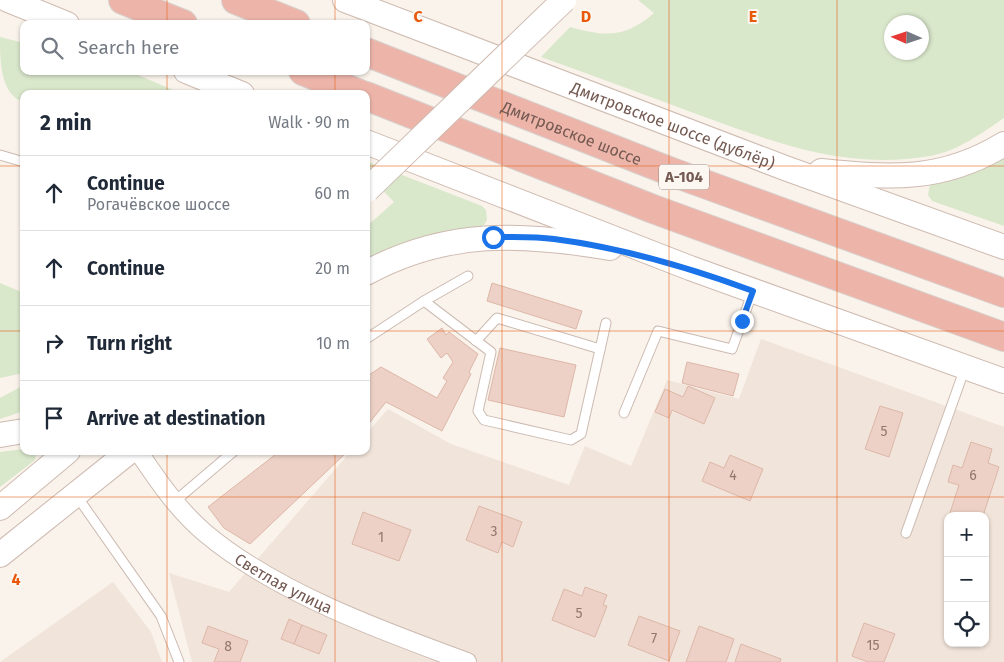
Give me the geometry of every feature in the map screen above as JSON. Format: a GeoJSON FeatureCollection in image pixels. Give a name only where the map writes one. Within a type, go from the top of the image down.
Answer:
{"type":"FeatureCollection","features":[{"type":"Feature","properties":{"kind":"highway"},"geometry":{"type":"LineString","coordinates":[[123,0],[173,20]]}},
{"type":"Feature","properties":{"kind":"highway"},"geometry":{"type":"LineString","coordinates":[[236,0],[286,20]]}},
{"type":"Feature","properties":{"kind":"highway","name":"Дмитровское шоссе"},"geometry":{"type":"LineString","coordinates":[[370,54],[669,171],[1004,293]]}},
{"type":"Feature","properties":{"kind":"highway"},"geometry":{"type":"LineString","coordinates":[[314,75],[350,90]]}},
{"type":"Feature","properties":{"kind":"highway","name":"А-104"},"geometry":{"type":"LineString","coordinates":[[370,98],[653,209],[1004,338]]}},
{"type":"Feature","properties":{"kind":"main road"},"geometry":{"type":"LineString","coordinates":[[8,0],[57,20]]}},
{"type":"Feature","properties":{"kind":"main road","name":"Дмитровское шоссе (дублёр)"},"geometry":{"type":"LineString","coordinates":[[345,0],[785,168],[1004,247]]}},
{"type":"Feature","properties":{"kind":"main road"},"geometry":{"type":"LineString","coordinates":[[370,187],[564,0]]}},
{"type":"Feature","properties":{"kind":"main road"},"geometry":{"type":"LineString","coordinates":[[196,75],[232,90]]}},
{"type":"Feature","properties":{"kind":"main road"},"geometry":{"type":"LineString","coordinates":[[370,144],[690,268],[1004,381]]}},
{"type":"Feature","properties":{"kind":"main road"},"geometry":{"type":"LineString","coordinates":[[785,168],[879,177],[926,174],[978,160],[1004,144]]}},
{"type":"Feature","properties":{"kind":"main road"},"geometry":{"type":"LineString","coordinates":[[370,271],[386,262],[442,244],[493,237],[552,238],[611,248],[690,268]]}},
{"type":"Feature","properties":{"kind":"main road"},"geometry":{"type":"LineString","coordinates":[[0,435],[20,431]]}},
{"type":"Feature","properties":{"kind":"main road"},"geometry":{"type":"LineString","coordinates":[[0,508],[63,455]]}},
{"type":"Feature","properties":{"kind":"main road"},"geometry":{"type":"LineString","coordinates":[[0,555],[125,455]]}},
{"type":"Feature","properties":{"kind":"street","name":"Светлая улица"},"geometry":{"type":"LineString","coordinates":[[141,455],[162,488],[205,534],[269,577],[388,633],[467,662]]}},
{"type":"Feature","properties":{"kind":"lane"},"geometry":{"type":"LineString","coordinates":[[0,155],[20,161]]}},
{"type":"Feature","properties":{"kind":"lane"},"geometry":{"type":"LineString","coordinates":[[370,336],[424,301],[468,276]]}},
{"type":"Feature","properties":{"kind":"lane"},"geometry":{"type":"LineString","coordinates":[[624,413],[658,331],[732,350],[753,291]]}},
{"type":"Feature","properties":{"kind":"lane"},"geometry":{"type":"LineString","coordinates":[[424,301],[491,352],[478,411],[484,420],[571,440],[581,434],[606,323]]}},
{"type":"Feature","properties":{"kind":"lane"},"geometry":{"type":"LineString","coordinates":[[476,340],[497,318],[600,349]]}},
{"type":"Feature","properties":{"kind":"lane"},"geometry":{"type":"LineString","coordinates":[[906,534],[966,368]]}},
{"type":"Feature","properties":{"kind":"lane"},"geometry":{"type":"LineString","coordinates":[[174,502],[229,455]]}},
{"type":"Feature","properties":{"kind":"lane"},"geometry":{"type":"LineString","coordinates":[[76,495],[162,616],[179,662]]}},
{"type":"Feature","properties":{"kind":"shaded area"},"geometry":{"type":"Polygon","coordinates":[[[761,339],[1004,427],[1004,662],[192,662],[169,573],[229,592],[348,455],[370,455],[370,429],[388,409],[451,444],[569,485],[585,446],[631,466],[667,380],[739,399],[761,339]]]}},
{"type":"Feature","properties":{"kind":"shaded area"},"geometry":{"type":"Polygon","coordinates":[[[113,582],[151,632],[162,662],[0,662],[113,582]]]}},
{"type":"Feature","properties":{"kind":"green space"},"geometry":{"type":"Polygon","coordinates":[[[638,0],[1004,0],[1004,118],[960,146],[940,154],[898,160],[867,160],[837,156],[779,143],[541,57],[570,27],[605,34],[624,31],[644,21],[654,13],[638,0]]]}},
{"type":"Feature","properties":{"kind":"green space"},"geometry":{"type":"Polygon","coordinates":[[[0,37],[20,42],[20,75],[138,75],[173,90],[20,90],[20,100],[10,92],[6,84],[0,56],[0,37]]]}},
{"type":"Feature","properties":{"kind":"green space"},"geometry":{"type":"Polygon","coordinates":[[[1004,156],[1004,226],[932,201],[928,195],[930,184],[1004,156]]]}},
{"type":"Feature","properties":{"kind":"green space"},"geometry":{"type":"Polygon","coordinates":[[[370,163],[482,206],[486,210],[487,220],[484,225],[479,227],[422,239],[370,257],[370,223],[394,202],[370,177],[370,163]]]}},
{"type":"Feature","properties":{"kind":"green space"},"geometry":{"type":"Polygon","coordinates":[[[0,283],[20,291],[20,374],[0,378],[0,283]]]}},
{"type":"Feature","properties":{"kind":"green space"},"geometry":{"type":"Polygon","coordinates":[[[20,387],[20,412],[0,419],[0,398],[20,387]]]}},
{"type":"Feature","properties":{"kind":"green space"},"geometry":{"type":"Polygon","coordinates":[[[20,450],[20,455],[36,455],[35,460],[0,487],[0,452],[20,450]]]}},
{"type":"Feature","properties":{"kind":"building"},"geometry":{"type":"Polygon","coordinates":[[[492,283],[582,311],[576,329],[487,301],[492,283]]]}},
{"type":"Feature","properties":{"kind":"building"},"geometry":{"type":"Polygon","coordinates":[[[442,328],[446,335],[449,332],[478,354],[469,372],[471,374],[442,431],[386,402],[370,422],[370,374],[381,367],[437,398],[447,381],[443,378],[453,362],[447,353],[441,358],[427,339],[442,328]]]}},
{"type":"Feature","properties":{"kind":"building"},"geometry":{"type":"Polygon","coordinates":[[[500,348],[576,365],[564,417],[488,400],[500,348]]]}},
{"type":"Feature","properties":{"kind":"building"},"geometry":{"type":"Polygon","coordinates":[[[687,362],[739,374],[733,396],[682,383],[687,362]]]}},
{"type":"Feature","properties":{"kind":"building"},"geometry":{"type":"Polygon","coordinates":[[[688,386],[715,398],[704,424],[672,410],[669,418],[655,412],[665,389],[683,397],[688,386]]]}},
{"type":"Feature","properties":{"kind":"building"},"geometry":{"type":"Polygon","coordinates":[[[880,406],[903,413],[889,457],[865,449],[880,406]]]}},
{"type":"Feature","properties":{"kind":"building"},"geometry":{"type":"Polygon","coordinates":[[[971,442],[992,449],[988,463],[999,467],[984,512],[950,512],[959,485],[948,482],[953,465],[962,468],[971,442]]]}},
{"type":"Feature","properties":{"kind":"building"},"geometry":{"type":"Polygon","coordinates":[[[275,455],[344,455],[250,544],[224,528],[208,507],[275,455]]]}},
{"type":"Feature","properties":{"kind":"building"},"geometry":{"type":"Polygon","coordinates":[[[730,455],[763,469],[750,501],[702,481],[710,462],[724,468],[730,455]]]}},
{"type":"Feature","properties":{"kind":"building"},"geometry":{"type":"Polygon","coordinates":[[[479,506],[522,522],[513,547],[502,542],[498,553],[466,540],[479,506]]]}},
{"type":"Feature","properties":{"kind":"building"},"geometry":{"type":"Polygon","coordinates":[[[363,512],[411,530],[399,561],[352,544],[363,512]]]}},
{"type":"Feature","properties":{"kind":"building"},"geometry":{"type":"Polygon","coordinates":[[[585,587],[607,595],[603,605],[607,606],[595,637],[552,620],[564,589],[582,596],[585,587]]]}},
{"type":"Feature","properties":{"kind":"building"},"geometry":{"type":"Polygon","coordinates":[[[639,616],[680,631],[669,661],[628,645],[639,616]]]}},
{"type":"Feature","properties":{"kind":"building"},"geometry":{"type":"Polygon","coordinates":[[[289,619],[302,625],[294,644],[281,639],[289,619]]]}},
{"type":"Feature","properties":{"kind":"building"},"geometry":{"type":"Polygon","coordinates":[[[864,623],[895,634],[884,662],[868,662],[852,656],[864,623]]]}},
{"type":"Feature","properties":{"kind":"building"},"geometry":{"type":"Polygon","coordinates":[[[302,625],[327,635],[319,654],[294,644],[302,625]]]}},
{"type":"Feature","properties":{"kind":"building"},"geometry":{"type":"Polygon","coordinates":[[[208,626],[248,641],[240,662],[214,662],[219,649],[202,643],[208,626]]]}},
{"type":"Feature","properties":{"kind":"building"},"geometry":{"type":"Polygon","coordinates":[[[699,626],[734,639],[726,662],[686,662],[699,626]]]}},
{"type":"Feature","properties":{"kind":"building"},"geometry":{"type":"Polygon","coordinates":[[[741,644],[781,659],[780,662],[735,662],[741,644]]]}},
{"type":"Feature","properties":{"kind":"route"},"geometry":{"type":"LineString","coordinates":[[493,237],[552,238],[611,248],[690,268],[753,291],[742,321]]}}]}
